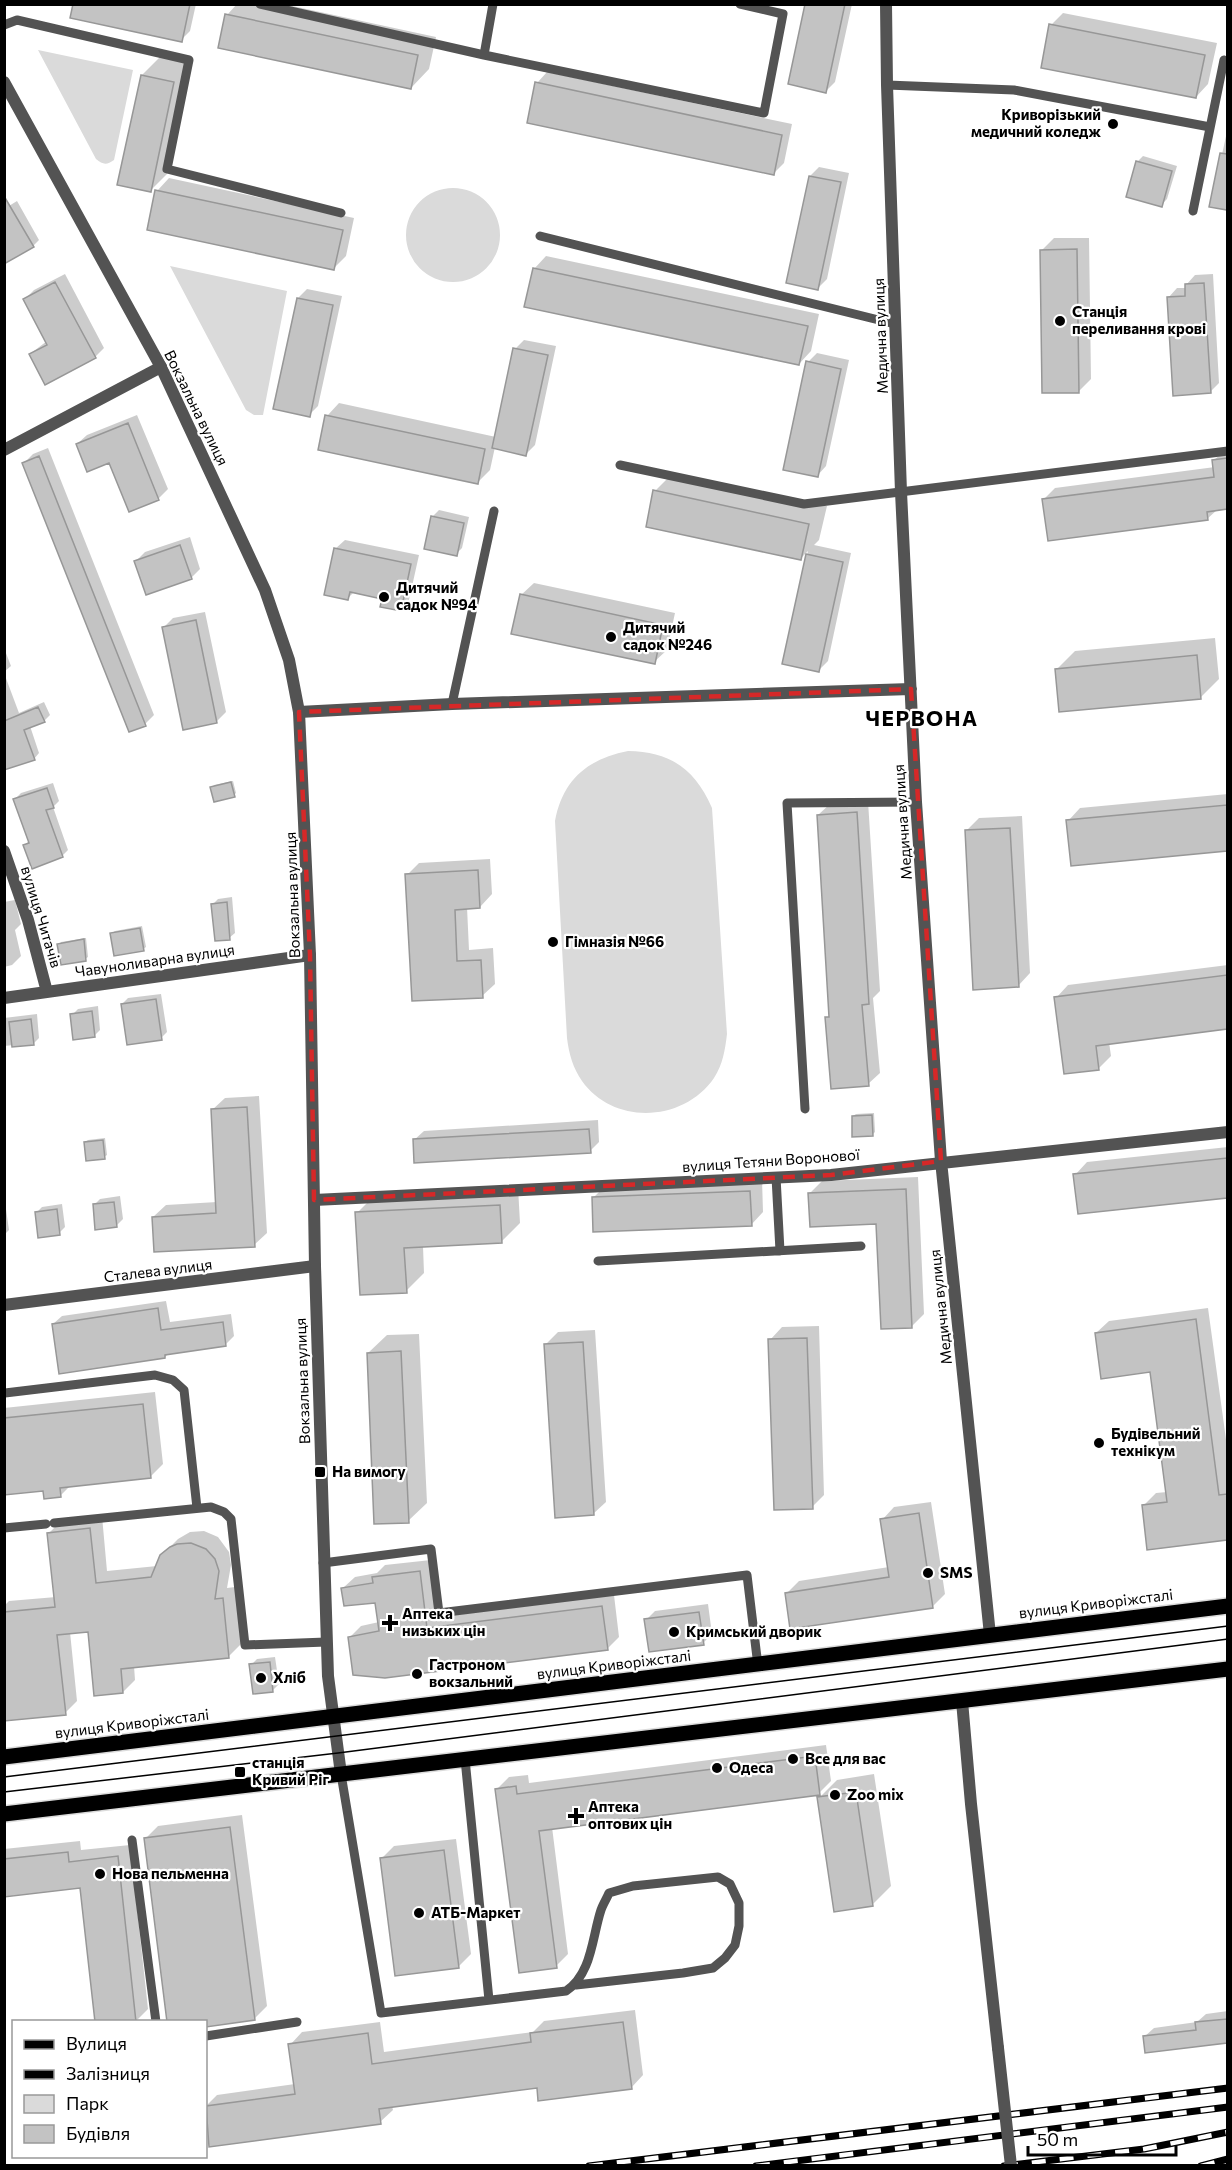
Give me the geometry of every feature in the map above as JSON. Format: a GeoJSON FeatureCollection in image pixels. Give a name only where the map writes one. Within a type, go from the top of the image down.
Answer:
{"type":"FeatureCollection","features":[{"type":"Feature","properties":{"kind":"main road","name":"вулиця Криворіжсталі"},"geometry":{"type":"LineString","coordinates":[[4,1757],[759,1666],[1227,1606]]}},
{"type":"Feature","properties":{"kind":"main road"},"geometry":{"type":"LineString","coordinates":[[4,1814],[1227,1668]]}},
{"type":"Feature","properties":{"kind":"street","name":"Медична вулиця"},"geometry":{"type":"LineString","coordinates":[[886,4],[901,492],[915,802],[941,1161],[990,1635]]}},
{"type":"Feature","properties":{"kind":"street","name":"Вокзальна вулиця"},"geometry":{"type":"LineString","coordinates":[[4,82],[160,367],[265,590],[289,660],[299,711],[310,955],[315,1266],[326,1642],[328,1676],[341,1774]]}},
{"type":"Feature","properties":{"kind":"street"},"geometry":{"type":"LineString","coordinates":[[4,450],[160,367]]}},
{"type":"Feature","properties":{"kind":"street"},"geometry":{"type":"LineString","coordinates":[[299,711],[911,689]]}},
{"type":"Feature","properties":{"kind":"street","name":"вулиця Читачів"},"geometry":{"type":"LineString","coordinates":[[4,851],[28,921],[47,992]]}},
{"type":"Feature","properties":{"kind":"street","name":"Чавуноливарна вулиця"},"geometry":{"type":"LineString","coordinates":[[4,998],[310,955]]}},
{"type":"Feature","properties":{"kind":"street","name":"вулиця Тетяни Воронової"},"geometry":{"type":"LineString","coordinates":[[314,1200],[831,1175],[941,1161],[1227,1132]]}},
{"type":"Feature","properties":{"kind":"street","name":"Сталева вулиця"},"geometry":{"type":"LineString","coordinates":[[4,1305],[315,1266]]}},
{"type":"Feature","properties":{"kind":"street"},"geometry":{"type":"LineString","coordinates":[[962,1701],[972,1816],[1011,2166]]}},
{"type":"Feature","properties":{"kind":"lane"},"geometry":{"type":"LineString","coordinates":[[260,4],[484,55],[764,113],[783,14],[740,4]]}},
{"type":"Feature","properties":{"kind":"lane"},"geometry":{"type":"LineString","coordinates":[[484,55],[493,4]]}},
{"type":"Feature","properties":{"kind":"lane"},"geometry":{"type":"LineString","coordinates":[[4,25],[17,20],[189,60],[167,169],[341,213]]}},
{"type":"Feature","properties":{"kind":"lane"},"geometry":{"type":"LineString","coordinates":[[1192,211],[1224,60],[1227,61]]}},
{"type":"Feature","properties":{"kind":"lane"},"geometry":{"type":"LineString","coordinates":[[887,85],[1014,90],[1210,127]]}},
{"type":"Feature","properties":{"kind":"lane"},"geometry":{"type":"LineString","coordinates":[[540,236],[896,324]]}},
{"type":"Feature","properties":{"kind":"lane"},"geometry":{"type":"LineString","coordinates":[[620,465],[804,504],[1227,451]]}},
{"type":"Feature","properties":{"kind":"lane"},"geometry":{"type":"LineString","coordinates":[[452,704],[494,511]]}},
{"type":"Feature","properties":{"kind":"lane"},"geometry":{"type":"LineString","coordinates":[[805,1110],[787,803],[915,802]]}},
{"type":"Feature","properties":{"kind":"lane"},"geometry":{"type":"LineString","coordinates":[[776,1177],[780,1251]]}},
{"type":"Feature","properties":{"kind":"lane"},"geometry":{"type":"LineString","coordinates":[[598,1261],[861,1246]]}},
{"type":"Feature","properties":{"kind":"lane"},"geometry":{"type":"LineString","coordinates":[[5,1393],[155,1376],[173,1380],[184,1390],[196,1508]]}},
{"type":"Feature","properties":{"kind":"lane"},"geometry":{"type":"LineString","coordinates":[[4,1528],[211,1507],[224,1512],[231,1519],[245,1645],[326,1642]]}},
{"type":"Feature","properties":{"kind":"lane"},"geometry":{"type":"LineString","coordinates":[[323,1563],[430,1549],[439,1613],[747,1575],[759,1666]]}},
{"type":"Feature","properties":{"kind":"lane"},"geometry":{"type":"LineString","coordinates":[[465,1759],[489,2000]]}},
{"type":"Feature","properties":{"kind":"lane"},"geometry":{"type":"LineString","coordinates":[[341,1774],[381,2013],[566,1991],[576,1985],[713,1968],[735,1945],[739,1926],[739,1903],[730,1884],[718,1877],[633,1886],[609,1893],[601,1908],[586,1964],[576,1985]]}},
{"type":"Feature","properties":{"kind":"lane"},"geometry":{"type":"LineString","coordinates":[[132,1840],[156,2020]]}},
{"type":"Feature","properties":{"kind":"lane"},"geometry":{"type":"LineString","coordinates":[[207,2036],[297,2022]]}},
{"type":"Feature","properties":{"kind":"highlighted area"},"geometry":{"type":"Polygon","coordinates":[[[911,689],[941,1161],[831,1175],[314,1200],[310,955],[299,712],[911,689]]]}},
{"type":"Feature","properties":{"kind":"green space"},"geometry":{"type":"Polygon","coordinates":[[[38,50],[133,70],[114,160],[105,164],[96,159],[38,50]]]}},
{"type":"Feature","properties":{"kind":"green space"},"geometry":{"type":"Polygon","coordinates":[[[453,188],[471,192],[486,202],[496,217],[500,235],[496,253],[486,268],[471,278],[453,282],[435,278],[420,268],[410,253],[406,235],[410,217],[420,202],[435,192],[453,188]]]}},
{"type":"Feature","properties":{"kind":"green space"},"geometry":{"type":"Polygon","coordinates":[[[170,266],[287,291],[263,415],[254,415],[246,410],[170,266]]]}},
{"type":"Feature","properties":{"kind":"green space"},"geometry":{"type":"Polygon","coordinates":[[[628,751],[657,755],[680,765],[698,783],[712,808],[727,1034],[720,1067],[701,1093],[667,1110],[649,1113],[612,1106],[596,1096],[576,1071],[567,1038],[555,821],[564,793],[580,773],[601,759],[628,751]]]}},
{"type":"Feature","properties":{"kind":"building"},"geometry":{"type":"Polygon","coordinates":[[[73,4],[190,4],[182,42],[70,18],[73,4]]]}},
{"type":"Feature","properties":{"kind":"building"},"geometry":{"type":"Polygon","coordinates":[[[805,4],[845,4],[826,93],[788,84],[805,4]]]}},
{"type":"Feature","properties":{"kind":"building"},"geometry":{"type":"Polygon","coordinates":[[[225,14],[418,55],[411,89],[218,48],[225,14]]]}},
{"type":"Feature","properties":{"kind":"building"},"geometry":{"type":"Polygon","coordinates":[[[1049,24],[1205,55],[1196,98],[1041,68],[1049,24]]]}},
{"type":"Feature","properties":{"kind":"building"},"geometry":{"type":"Polygon","coordinates":[[[141,75],[174,82],[151,192],[117,185],[141,75]]]}},
{"type":"Feature","properties":{"kind":"building"},"geometry":{"type":"Polygon","coordinates":[[[535,82],[782,135],[774,175],[527,123],[535,82]]]}},
{"type":"Feature","properties":{"kind":"building"},"geometry":{"type":"Polygon","coordinates":[[[1220,153],[1227,154],[1227,210],[1209,207],[1220,153]]]}},
{"type":"Feature","properties":{"kind":"building"},"geometry":{"type":"Polygon","coordinates":[[[1136,161],[1172,171],[1162,207],[1126,197],[1136,161]]]}},
{"type":"Feature","properties":{"kind":"building"},"geometry":{"type":"Polygon","coordinates":[[[809,176],[841,182],[818,290],[786,283],[809,176]]]}},
{"type":"Feature","properties":{"kind":"building"},"geometry":{"type":"Polygon","coordinates":[[[155,190],[343,230],[334,270],[147,230],[155,190]]]}},
{"type":"Feature","properties":{"kind":"building"},"geometry":{"type":"Polygon","coordinates":[[[4,196],[34,247],[4,264],[4,196]]]}},
{"type":"Feature","properties":{"kind":"building","name":"Станція переливання крові"},"geometry":{"type":"Polygon","coordinates":[[[1077,249],[1079,393],[1042,393],[1040,250],[1077,249]]]}},
{"type":"Feature","properties":{"kind":"building"},"geometry":{"type":"Polygon","coordinates":[[[533,268],[808,326],[799,365],[524,307],[533,268]]]}},
{"type":"Feature","properties":{"kind":"building"},"geometry":{"type":"Polygon","coordinates":[[[55,282],[96,358],[45,385],[29,354],[47,345],[23,299],[55,282]]]}},
{"type":"Feature","properties":{"kind":"building"},"geometry":{"type":"Polygon","coordinates":[[[1204,283],[1211,393],[1173,396],[1167,297],[1185,296],[1185,284],[1204,283]]]}},
{"type":"Feature","properties":{"kind":"building"},"geometry":{"type":"Polygon","coordinates":[[[297,298],[333,305],[310,417],[273,409],[297,298]]]}},
{"type":"Feature","properties":{"kind":"building"},"geometry":{"type":"Polygon","coordinates":[[[513,348],[548,355],[526,456],[492,448],[513,348]]]}},
{"type":"Feature","properties":{"kind":"building"},"geometry":{"type":"Polygon","coordinates":[[[806,361],[841,369],[818,477],[783,470],[806,361]]]}},
{"type":"Feature","properties":{"kind":"building"},"geometry":{"type":"Polygon","coordinates":[[[325,415],[485,449],[478,484],[318,450],[325,415]]]}},
{"type":"Feature","properties":{"kind":"building"},"geometry":{"type":"Polygon","coordinates":[[[128,423],[159,500],[129,512],[109,463],[87,472],[76,444],[128,423]]]}},
{"type":"Feature","properties":{"kind":"building"},"geometry":{"type":"Polygon","coordinates":[[[39,456],[146,726],[129,732],[22,463],[39,456]]]}},
{"type":"Feature","properties":{"kind":"building"},"geometry":{"type":"Polygon","coordinates":[[[1227,458],[1227,509],[1207,512],[1208,520],[1048,541],[1042,499],[1214,477],[1212,460],[1227,458]]]}},
{"type":"Feature","properties":{"kind":"building"},"geometry":{"type":"Polygon","coordinates":[[[653,490],[809,524],[801,560],[646,527],[653,490]]]}},
{"type":"Feature","properties":{"kind":"building"},"geometry":{"type":"Polygon","coordinates":[[[431,516],[464,523],[457,556],[424,549],[431,516]]]}},
{"type":"Feature","properties":{"kind":"building"},"geometry":{"type":"Polygon","coordinates":[[[180,545],[192,579],[146,595],[134,561],[180,545]]]}},
{"type":"Feature","properties":{"kind":"building"},"geometry":{"type":"Polygon","coordinates":[[[334,548],[411,564],[401,611],[380,607],[382,599],[350,592],[348,600],[324,595],[334,548]]]}},
{"type":"Feature","properties":{"kind":"building"},"geometry":{"type":"Polygon","coordinates":[[[806,554],[843,562],[819,672],[782,664],[806,554]]]}},
{"type":"Feature","properties":{"kind":"building"},"geometry":{"type":"Polygon","coordinates":[[[520,594],[663,625],[655,664],[511,634],[520,594]]]}},
{"type":"Feature","properties":{"kind":"building"},"geometry":{"type":"Polygon","coordinates":[[[196,620],[217,723],[183,730],[162,627],[196,620]]]}},
{"type":"Feature","properties":{"kind":"building"},"geometry":{"type":"Polygon","coordinates":[[[1197,655],[1201,699],[1059,712],[1055,669],[1197,655]]]}},
{"type":"Feature","properties":{"kind":"building"},"geometry":{"type":"Polygon","coordinates":[[[38,707],[45,722],[24,730],[35,760],[4,770],[4,721],[38,707]]]}},
{"type":"Feature","properties":{"kind":"building"},"geometry":{"type":"Polygon","coordinates":[[[231,782],[235,797],[214,802],[210,787],[231,782]]]}},
{"type":"Feature","properties":{"kind":"building"},"geometry":{"type":"Polygon","coordinates":[[[47,788],[54,808],[46,810],[63,857],[32,869],[23,845],[29,843],[13,799],[47,788]]]}},
{"type":"Feature","properties":{"kind":"building"},"geometry":{"type":"Polygon","coordinates":[[[1227,805],[1227,851],[1071,866],[1066,820],[1227,805]]]}},
{"type":"Feature","properties":{"kind":"building"},"geometry":{"type":"Polygon","coordinates":[[[857,812],[869,1004],[862,1005],[869,1086],[831,1089],[825,1017],[829,1017],[817,815],[857,812]]]}},
{"type":"Feature","properties":{"kind":"building"},"geometry":{"type":"Polygon","coordinates":[[[1010,828],[1019,987],[973,990],[965,830],[1010,828]]]}},
{"type":"Feature","properties":{"kind":"building"},"geometry":{"type":"Polygon","coordinates":[[[478,870],[480,908],[455,910],[457,961],[481,960],[483,998],[412,1001],[405,874],[478,870]]]}},
{"type":"Feature","properties":{"kind":"building"},"geometry":{"type":"Polygon","coordinates":[[[227,902],[230,940],[215,941],[211,904],[227,902]]]}},
{"type":"Feature","properties":{"kind":"building"},"geometry":{"type":"Polygon","coordinates":[[[140,928],[144,951],[114,956],[110,933],[140,928]]]}},
{"type":"Feature","properties":{"kind":"building"},"geometry":{"type":"Polygon","coordinates":[[[84,939],[86,961],[61,965],[57,944],[84,939]]]}},
{"type":"Feature","properties":{"kind":"building"},"geometry":{"type":"Polygon","coordinates":[[[1227,975],[1227,1029],[1096,1046],[1099,1070],[1064,1074],[1054,997],[1227,975]]]}},
{"type":"Feature","properties":{"kind":"building"},"geometry":{"type":"Polygon","coordinates":[[[156,999],[162,1040],[127,1045],[121,1004],[156,999]]]}},
{"type":"Feature","properties":{"kind":"building"},"geometry":{"type":"Polygon","coordinates":[[[92,1011],[95,1037],[73,1040],[70,1014],[92,1011]]]}},
{"type":"Feature","properties":{"kind":"building"},"geometry":{"type":"Polygon","coordinates":[[[31,1019],[34,1045],[12,1047],[9,1022],[31,1019]]]}},
{"type":"Feature","properties":{"kind":"building"},"geometry":{"type":"Polygon","coordinates":[[[247,1107],[255,1247],[154,1252],[152,1217],[216,1213],[211,1109],[247,1107]]]}},
{"type":"Feature","properties":{"kind":"building"},"geometry":{"type":"Polygon","coordinates":[[[872,1115],[873,1136],[852,1137],[852,1116],[872,1115]]]}},
{"type":"Feature","properties":{"kind":"building"},"geometry":{"type":"Polygon","coordinates":[[[589,1129],[591,1153],[414,1163],[413,1139],[589,1129]]]}},
{"type":"Feature","properties":{"kind":"building"},"geometry":{"type":"Polygon","coordinates":[[[103,1140],[105,1159],[86,1161],[84,1142],[103,1140]]]}},
{"type":"Feature","properties":{"kind":"building"},"geometry":{"type":"Polygon","coordinates":[[[1227,1158],[1227,1198],[1078,1214],[1073,1174],[1227,1158]]]}},
{"type":"Feature","properties":{"kind":"building"},"geometry":{"type":"Polygon","coordinates":[[[906,1189],[912,1328],[881,1329],[876,1224],[810,1227],[808,1193],[906,1189]]]}},
{"type":"Feature","properties":{"kind":"building"},"geometry":{"type":"Polygon","coordinates":[[[750,1191],[752,1226],[593,1232],[592,1197],[750,1191]]]}},
{"type":"Feature","properties":{"kind":"building"},"geometry":{"type":"Polygon","coordinates":[[[114,1202],[117,1227],[95,1230],[93,1204],[114,1202]]]}},
{"type":"Feature","properties":{"kind":"building"},"geometry":{"type":"Polygon","coordinates":[[[500,1205],[502,1243],[404,1248],[407,1293],[360,1295],[355,1212],[500,1205]]]}},
{"type":"Feature","properties":{"kind":"building"},"geometry":{"type":"Polygon","coordinates":[[[57,1209],[60,1235],[38,1238],[35,1212],[57,1209]]]}},
{"type":"Feature","properties":{"kind":"building"},"geometry":{"type":"Polygon","coordinates":[[[158,1308],[161,1330],[223,1322],[226,1346],[59,1374],[52,1324],[158,1308]]]}},
{"type":"Feature","properties":{"kind":"building"},"geometry":{"type":"Polygon","coordinates":[[[1196,1319],[1219,1495],[1227,1494],[1227,1540],[1147,1550],[1142,1505],[1167,1502],[1150,1372],[1101,1379],[1095,1333],[1196,1319]]]}},
{"type":"Feature","properties":{"kind":"building"},"geometry":{"type":"Polygon","coordinates":[[[807,1338],[813,1509],[774,1510],[768,1339],[807,1338]]]}},
{"type":"Feature","properties":{"kind":"building"},"geometry":{"type":"Polygon","coordinates":[[[583,1342],[594,1515],[555,1518],[544,1344],[583,1342]]]}},
{"type":"Feature","properties":{"kind":"building"},"geometry":{"type":"Polygon","coordinates":[[[401,1351],[409,1523],[374,1524],[367,1353],[401,1351]]]}},
{"type":"Feature","properties":{"kind":"building"},"geometry":{"type":"Polygon","coordinates":[[[143,1404],[151,1478],[60,1488],[61,1497],[44,1499],[43,1491],[4,1495],[4,1418],[143,1404]]]}},
{"type":"Feature","properties":{"kind":"building"},"geometry":{"type":"Polygon","coordinates":[[[919,1513],[933,1608],[790,1629],[785,1593],[889,1577],[880,1519],[919,1513]]]}},
{"type":"Feature","properties":{"kind":"building"},"geometry":{"type":"Polygon","coordinates":[[[90,1528],[96,1583],[151,1577],[160,1555],[177,1544],[191,1543],[206,1549],[215,1559],[219,1571],[215,1599],[223,1598],[229,1658],[121,1669],[123,1693],[94,1696],[88,1632],[57,1635],[66,1715],[4,1721],[4,1612],[55,1607],[47,1533],[90,1528]]]}},
{"type":"Feature","properties":{"kind":"building"},"geometry":{"type":"Polygon","coordinates":[[[420,1571],[427,1628],[602,1606],[608,1650],[385,1678],[353,1675],[348,1637],[379,1631],[375,1603],[344,1606],[341,1588],[373,1583],[372,1577],[420,1571]]]}},
{"type":"Feature","properties":{"kind":"building","name":"Кримський дворик"},"geometry":{"type":"Polygon","coordinates":[[[699,1612],[704,1645],[649,1652],[644,1619],[699,1612]]]}},
{"type":"Feature","properties":{"kind":"building","name":"Хліб"},"geometry":{"type":"Polygon","coordinates":[[[270,1662],[273,1692],[253,1694],[249,1664],[270,1662]]]}},
{"type":"Feature","properties":{"kind":"building"},"geometry":{"type":"Polygon","coordinates":[[[815,1756],[820,1795],[539,1831],[557,1968],[519,1973],[495,1789],[516,1786],[517,1794],[815,1756]]]}},
{"type":"Feature","properties":{"kind":"building"},"geometry":{"type":"Polygon","coordinates":[[[856,1792],[873,1906],[834,1912],[817,1797],[856,1792]]]}},
{"type":"Feature","properties":{"kind":"building"},"geometry":{"type":"Polygon","coordinates":[[[230,1827],[255,2020],[207,2027],[207,2020],[167,2020],[144,1838],[230,1827]]]}},
{"type":"Feature","properties":{"kind":"building","name":"АТБ-Маркет"},"geometry":{"type":"Polygon","coordinates":[[[444,1850],[459,1968],[395,1976],[380,1858],[444,1850]]]}},
{"type":"Feature","properties":{"kind":"building"},"geometry":{"type":"Polygon","coordinates":[[[68,1852],[69,1862],[118,1856],[136,2020],[95,2020],[80,1888],[4,1897],[4,1859],[68,1852]]]}},
{"type":"Feature","properties":{"kind":"building"},"geometry":{"type":"Polygon","coordinates":[[[1227,2019],[1227,2043],[1145,2053],[1143,2036],[1196,2030],[1195,2022],[1227,2019]]]}},
{"type":"Feature","properties":{"kind":"building"},"geometry":{"type":"Polygon","coordinates":[[[623,2022],[632,2089],[538,2101],[537,2088],[379,2109],[381,2124],[209,2147],[207,2106],[295,2094],[288,2044],[368,2033],[372,2064],[531,2042],[530,2033],[623,2022]]]}},
{"type":"Feature","properties":{"kind":"tram line"},"geometry":{"type":"LineString","coordinates":[[4,1777],[1228,1626]]}},
{"type":"Feature","properties":{"kind":"tram line"},"geometry":{"type":"LineString","coordinates":[[4,1792],[338,1753],[1228,1639]]}},
{"type":"Feature","properties":{"kind":"railway"},"geometry":{"type":"LineString","coordinates":[[589,2166],[1228,2088]]}},
{"type":"Feature","properties":{"kind":"railway"},"geometry":{"type":"LineString","coordinates":[[756,2166],[1228,2107]]}},
{"type":"Feature","properties":{"kind":"railway"},"geometry":{"type":"LineString","coordinates":[[1004,2166],[1144,2149],[1228,2132]]}},
{"type":"Feature","properties":{"kind":"railway"},"geometry":{"type":"LineString","coordinates":[[1201,2166],[1228,2159]]}},
{"type":"Feature","properties":{"kind":"place","name":"Криворізький медичний коледж"},"geometry":{"type":"Point","coordinates":[1113,124]}},
{"type":"Feature","properties":{"kind":"place","name":"Станція переливання крові"},"geometry":{"type":"Point","coordinates":[1060,321]}},
{"type":"Feature","properties":{"kind":"place","name":"Дитячий садок №94"},"geometry":{"type":"Point","coordinates":[384,597]}},
{"type":"Feature","properties":{"kind":"place","name":"Дитячий садок №246"},"geometry":{"type":"Point","coordinates":[611,637]}},
{"type":"Feature","properties":{"kind":"place","name":"Гімназія №66"},"geometry":{"type":"Point","coordinates":[553,942]}},
{"type":"Feature","properties":{"kind":"place","name":"Будівельний технікум"},"geometry":{"type":"Point","coordinates":[1099,1443]}},
{"type":"Feature","properties":{"kind":"place","name":"На вимогу"},"geometry":{"type":"Point","coordinates":[320,1472]}},
{"type":"Feature","properties":{"kind":"place","name":"SMS"},"geometry":{"type":"Point","coordinates":[928,1573]}},
{"type":"Feature","properties":{"kind":"place","name":"Аптека низьких цін"},"geometry":{"type":"Point","coordinates":[390,1623]}},
{"type":"Feature","properties":{"kind":"place","name":"Кримський дворик"},"geometry":{"type":"Point","coordinates":[674,1632]}},
{"type":"Feature","properties":{"kind":"place","name":"Гастроном вокзальний"},"geometry":{"type":"Point","coordinates":[417,1674]}},
{"type":"Feature","properties":{"kind":"place","name":"Хліб"},"geometry":{"type":"Point","coordinates":[261,1678]}},
{"type":"Feature","properties":{"kind":"place","name":"Все для вас"},"geometry":{"type":"Point","coordinates":[793,1759]}},
{"type":"Feature","properties":{"kind":"place","name":"Одеса"},"geometry":{"type":"Point","coordinates":[717,1768]}},
{"type":"Feature","properties":{"kind":"place","name":"станція Кривий Ріг"},"geometry":{"type":"Point","coordinates":[240,1772]}},
{"type":"Feature","properties":{"kind":"place","name":"Zoo mix"},"geometry":{"type":"Point","coordinates":[835,1795]}},
{"type":"Feature","properties":{"kind":"place","name":"Аптека оптових цін"},"geometry":{"type":"Point","coordinates":[576,1816]}},
{"type":"Feature","properties":{"kind":"place","name":"Нова пельменна"},"geometry":{"type":"Point","coordinates":[100,1874]}},
{"type":"Feature","properties":{"kind":"place","name":"АТБ-Маркет"},"geometry":{"type":"Point","coordinates":[419,1913]}},
{"type":"Feature","properties":{"kind":"district","name":"ЧЕРВОНА"},"geometry":{"type":"Point","coordinates":[922,719]}}]}
